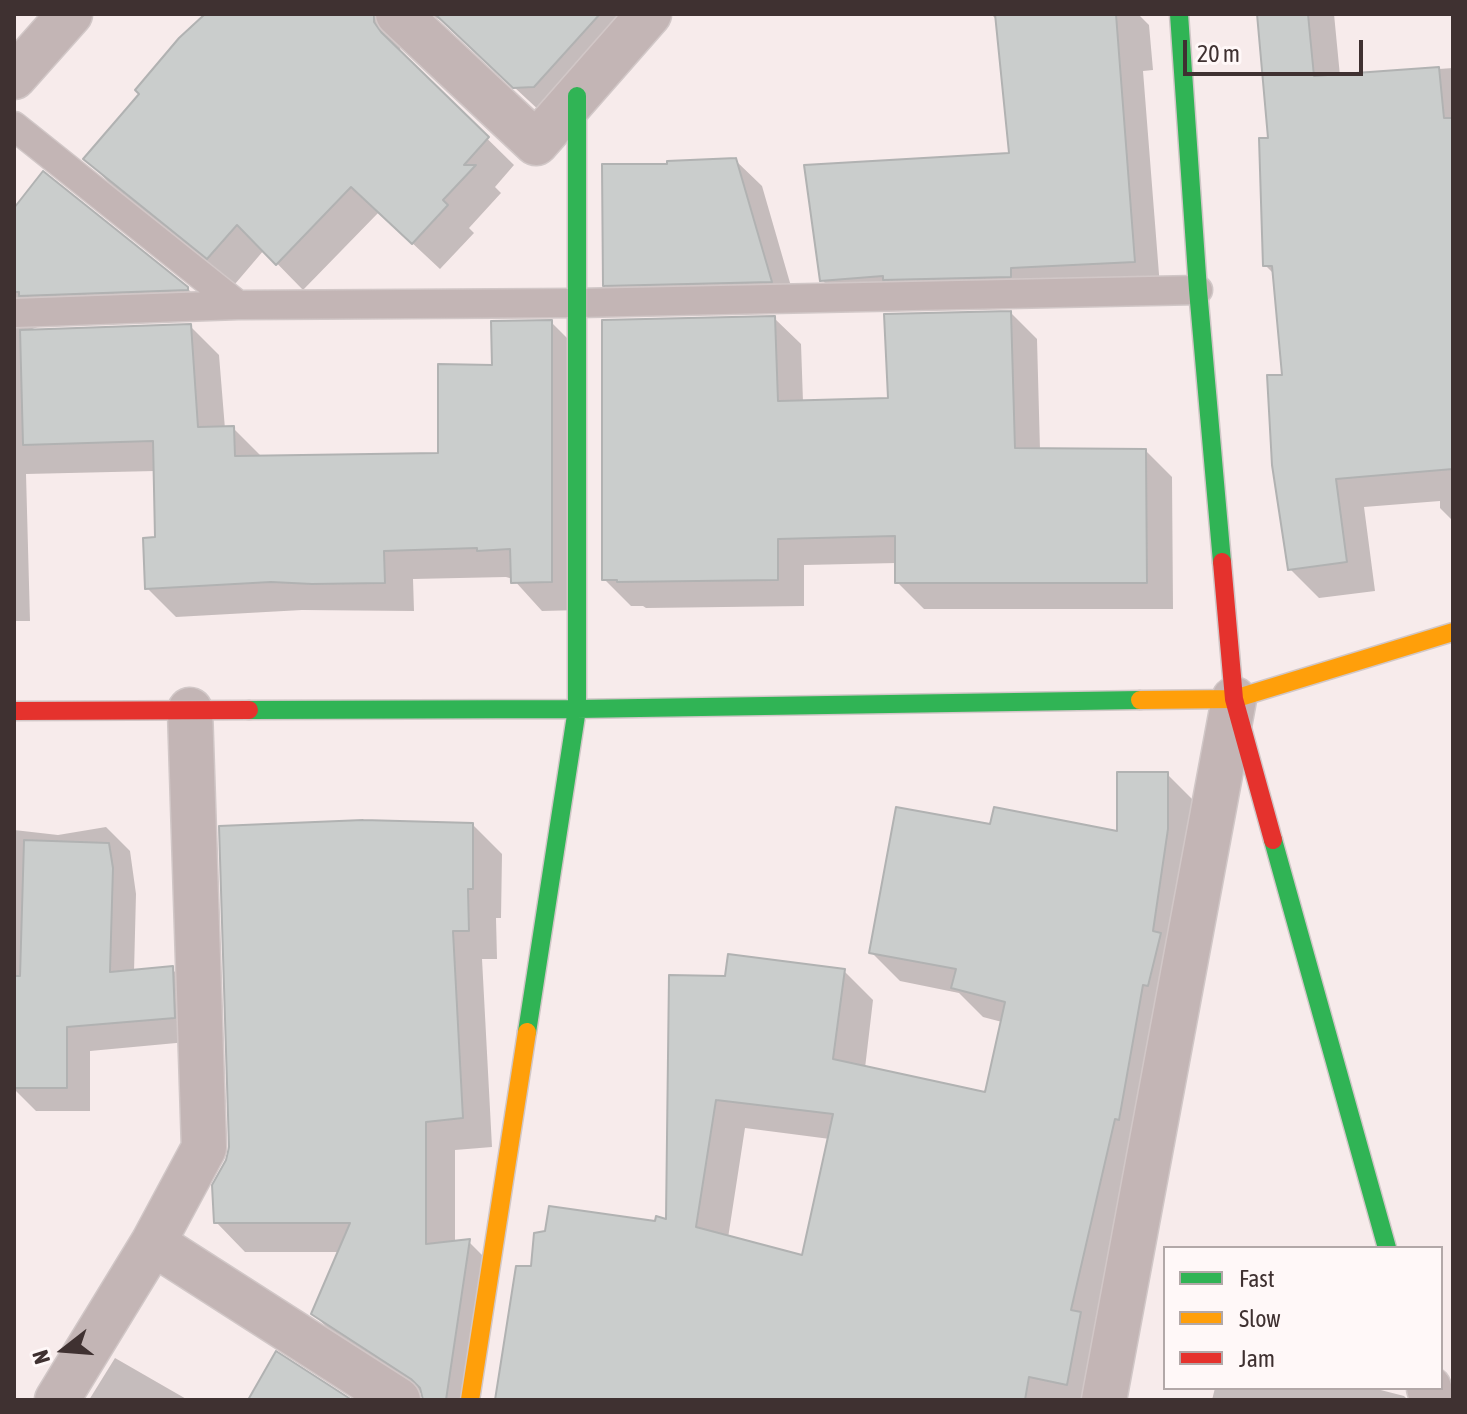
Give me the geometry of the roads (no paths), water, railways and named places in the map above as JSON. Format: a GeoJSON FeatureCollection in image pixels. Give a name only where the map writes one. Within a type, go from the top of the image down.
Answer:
{"type":"FeatureCollection","features":[{"type":"Feature","properties":{"kind":"street"},"geometry":{"type":"LineString","coordinates":[[14,77],[70,14]]}},
{"type":"Feature","properties":{"kind":"street"},"geometry":{"type":"LineString","coordinates":[[398,14],[536,143],[649,14]]}},
{"type":"Feature","properties":{"kind":"street"},"geometry":{"type":"LineString","coordinates":[[1179,14],[1198,290],[1234,699],[1386,1246]]}},
{"type":"Feature","properties":{"kind":"street"},"geometry":{"type":"LineString","coordinates":[[470,1400],[577,709],[577,96]]}},
{"type":"Feature","properties":{"kind":"street"},"geometry":{"type":"LineString","coordinates":[[14,711],[577,709],[1234,699],[1453,632]]}},
{"type":"Feature","properties":{"kind":"street"},"geometry":{"type":"LineString","coordinates":[[1104,1400],[1234,699]]}},
{"type":"Feature","properties":{"kind":"street"},"geometry":{"type":"LineString","coordinates":[[57,1400],[153,1243],[204,1148],[190,710]]}},
{"type":"Feature","properties":{"kind":"street"},"geometry":{"type":"LineString","coordinates":[[153,1243],[398,1400]]}},
{"type":"Feature","properties":{"kind":"lane"},"geometry":{"type":"LineString","coordinates":[[14,126],[238,305]]}},
{"type":"Feature","properties":{"kind":"lane"},"geometry":{"type":"LineString","coordinates":[[14,313],[238,305],[579,303],[1198,290]]}}]}
